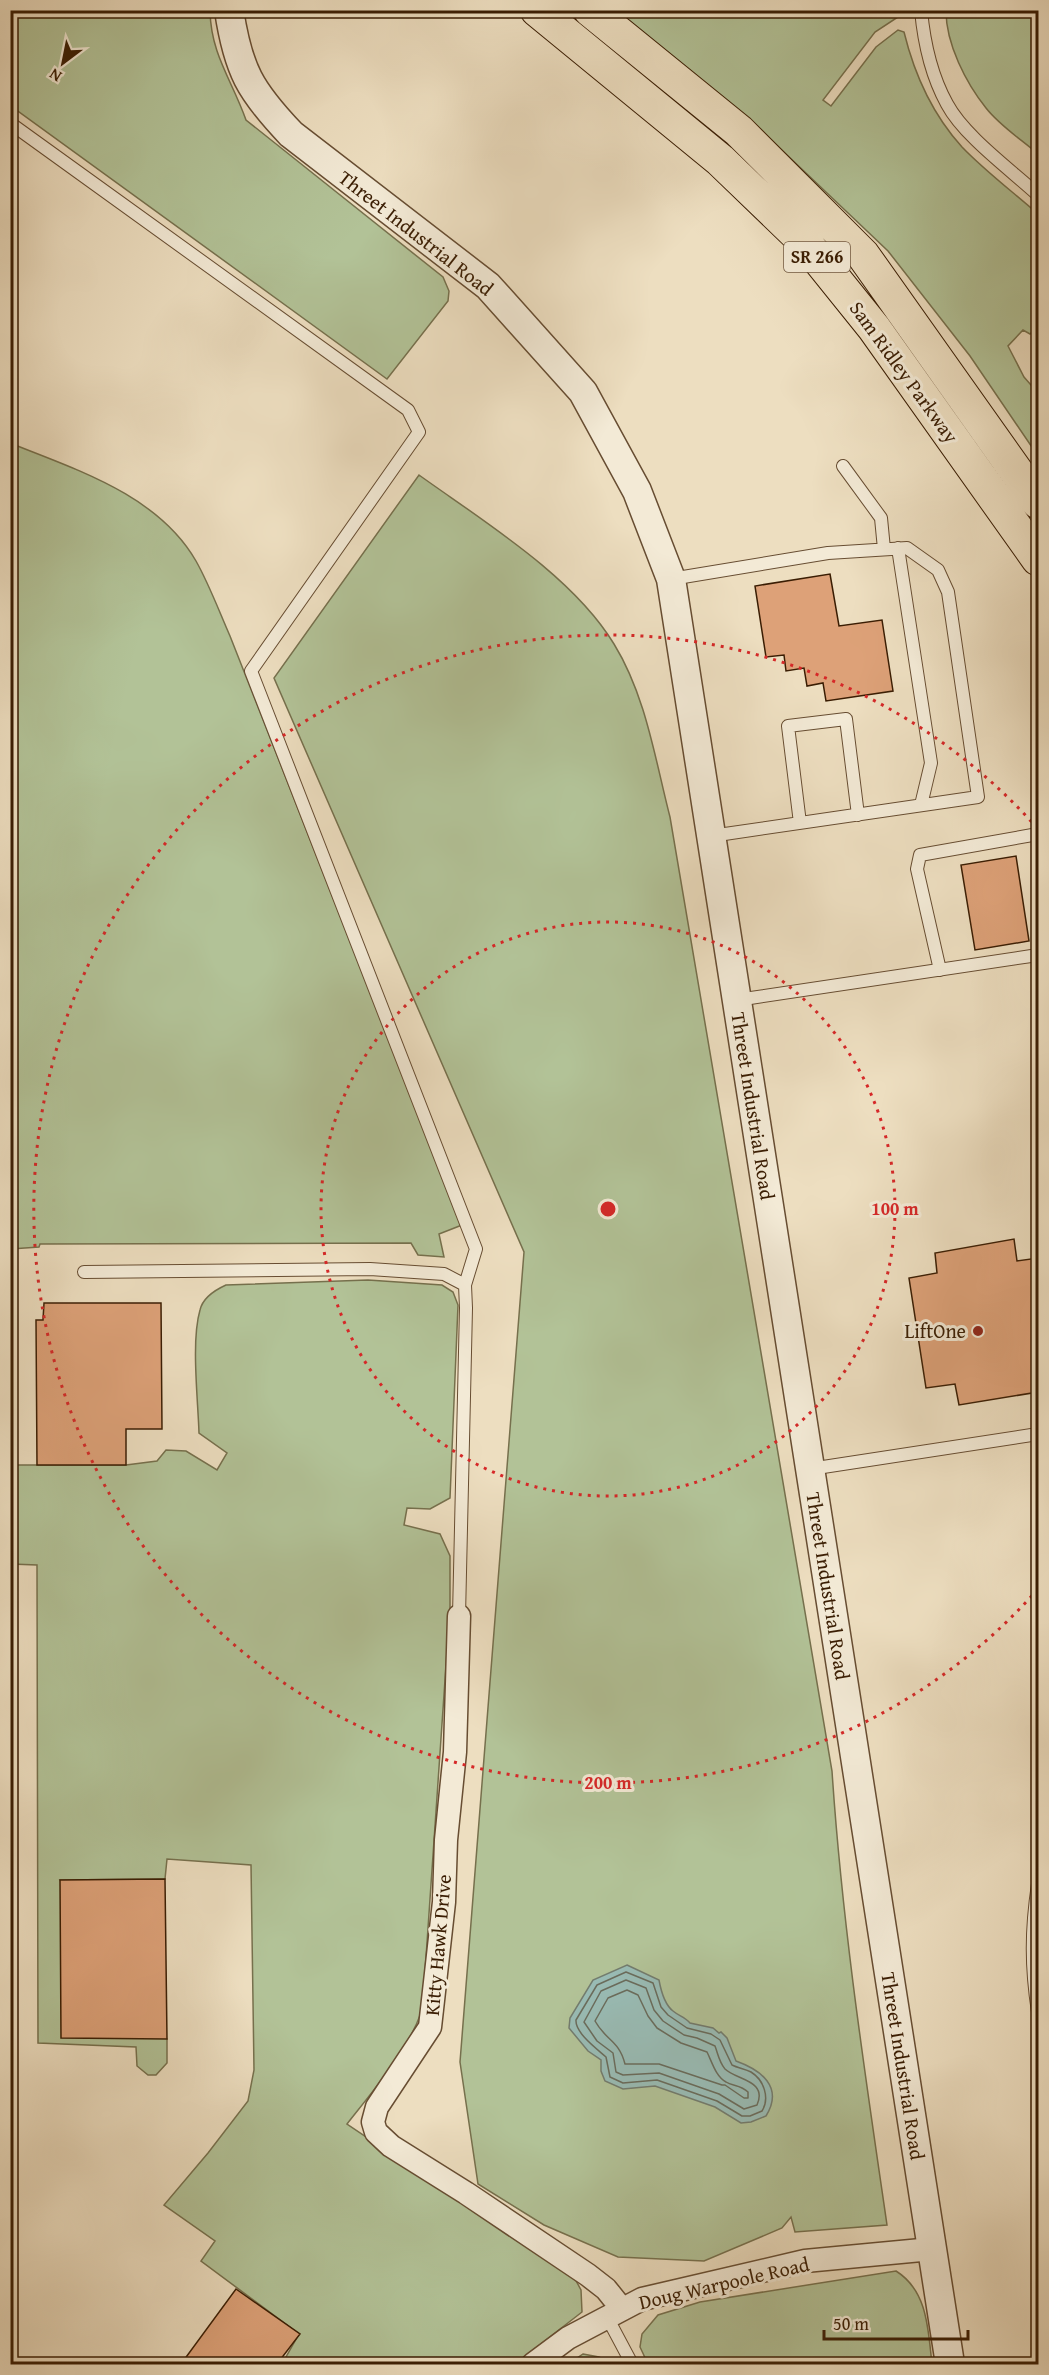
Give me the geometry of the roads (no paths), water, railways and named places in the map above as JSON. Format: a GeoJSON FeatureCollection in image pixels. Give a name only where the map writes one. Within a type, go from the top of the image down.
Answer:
{"type":"FeatureCollection","features":[{"type":"Feature","properties":{"kind":"main road","name":"Sam Ridley Parkway"},"geometry":{"type":"LineString","coordinates":[[537,10],[720,160],[804,241],[874,328],[1038,559]]}},
{"type":"Feature","properties":{"kind":"main road","name":"Sam Ridley Parkway"},"geometry":{"type":"LineString","coordinates":[[590,10],[739,131],[863,255],[1038,502]]}},
{"type":"Feature","properties":{"kind":"main road"},"geometry":{"type":"LineString","coordinates":[[1016,471],[1038,495]]}},
{"type":"Feature","properties":{"kind":"street","name":"Threet Industrial Road"},"geometry":{"type":"LineString","coordinates":[[229,10],[234,42],[246,79],[265,107],[291,134],[488,286],[583,392],[637,491],[671,579],[950,2364]]}},
{"type":"Feature","properties":{"kind":"street","name":"Kitty Hawk Drive"},"geometry":{"type":"LineString","coordinates":[[459,1616],[455,1752],[446,1840],[444,1902],[430,2027],[377,2107],[373,2122],[376,2132],[392,2146],[466,2193],[606,2289],[614,2313]]}},
{"type":"Feature","properties":{"kind":"street","name":"Doug Warpoole Road"},"geometry":{"type":"LineString","coordinates":[[533,2364],[568,2338],[642,2299],[805,2261],[932,2249]]}},
{"type":"Feature","properties":{"kind":"lane"},"geometry":{"type":"LineString","coordinates":[[921,10],[923,33],[933,73],[948,105],[967,130],[1038,195]]}},
{"type":"Feature","properties":{"kind":"lane"},"geometry":{"type":"LineString","coordinates":[[10,123],[408,410],[419,432],[251,671],[476,1250],[465,1285],[459,1616]]}},
{"type":"Feature","properties":{"kind":"lane"},"geometry":{"type":"LineString","coordinates":[[843,466],[880,518],[884,549]]}},
{"type":"Feature","properties":{"kind":"lane"},"geometry":{"type":"LineString","coordinates":[[897,548],[931,763],[921,805]]}},
{"type":"Feature","properties":{"kind":"lane"},"geometry":{"type":"LineString","coordinates":[[671,579],[828,553],[907,548],[938,570],[948,592],[978,797],[711,836]]}},
{"type":"Feature","properties":{"kind":"lane"},"geometry":{"type":"LineString","coordinates":[[800,823],[788,726],[846,719],[858,815]]}},
{"type":"Feature","properties":{"kind":"lane"},"geometry":{"type":"LineString","coordinates":[[940,970],[917,869],[920,855],[1038,834]]}},
{"type":"Feature","properties":{"kind":"lane"},"geometry":{"type":"LineString","coordinates":[[737,1000],[1038,955]]}},
{"type":"Feature","properties":{"kind":"lane"},"geometry":{"type":"LineString","coordinates":[[84,1272],[370,1269],[444,1274],[465,1285]]}},
{"type":"Feature","properties":{"kind":"lane"},"geometry":{"type":"LineString","coordinates":[[810,1469],[1038,1434]]}},
{"type":"Feature","properties":{"kind":"lane"},"geometry":{"type":"LineString","coordinates":[[1038,1884],[1033,1919],[1032,1974],[1038,2012]]}},
{"type":"Feature","properties":{"kind":"lane"},"geometry":{"type":"LineString","coordinates":[[614,2313],[632,2364]]}},
{"type":"Feature","properties":{"kind":"water"},"geometry":{"type":"Polygon","coordinates":[[[627,1965],[659,1980],[663,1997],[675,2013],[690,2023],[721,2032],[727,2038],[736,2061],[754,2069],[767,2081],[772,2096],[771,2106],[766,2116],[741,2123],[715,2107],[655,2086],[623,2089],[605,2081],[601,2071],[601,2060],[588,2051],[569,2028],[570,2018],[593,1980],[627,1965]]]}},
{"type":"Feature","properties":{"kind":"place","name":"LiftOne"},"geometry":{"type":"Point","coordinates":[978,1331]}}]}
